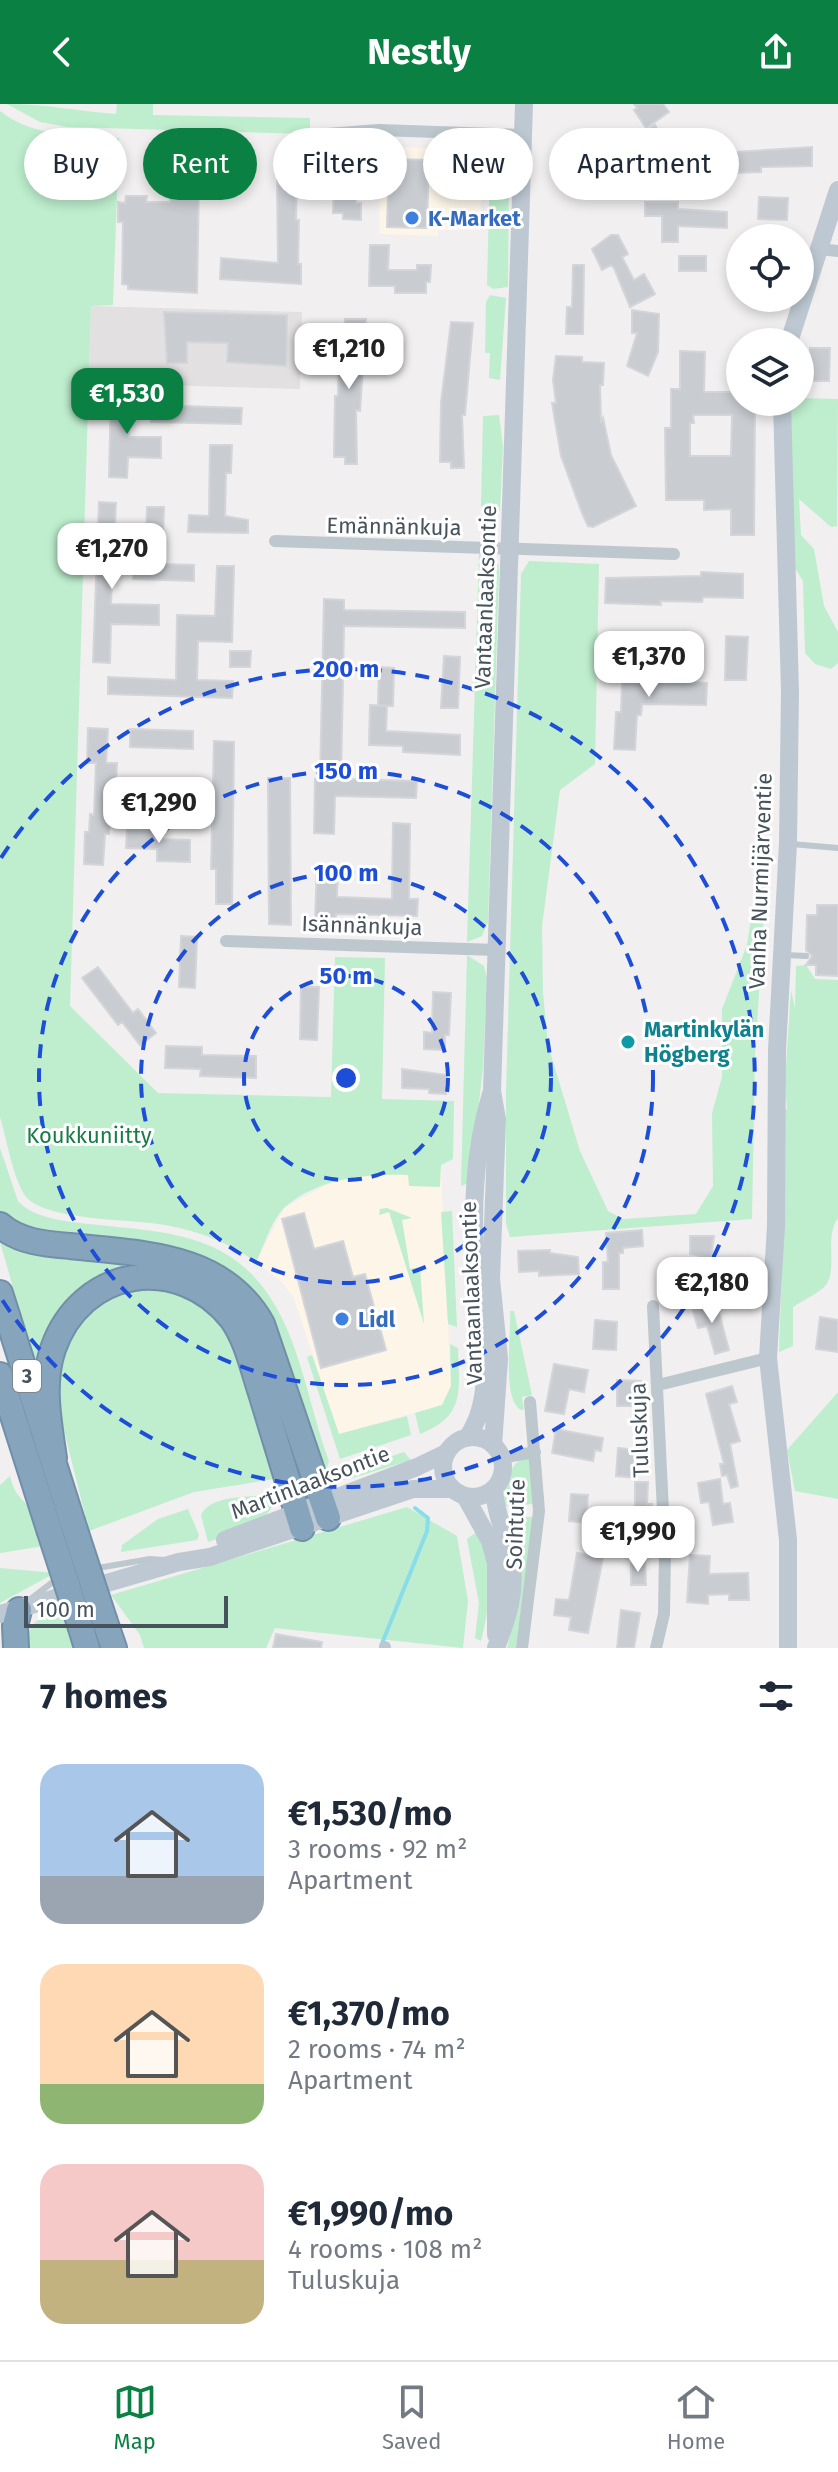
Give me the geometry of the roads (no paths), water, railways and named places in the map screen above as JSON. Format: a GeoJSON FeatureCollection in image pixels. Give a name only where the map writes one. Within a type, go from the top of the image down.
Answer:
{"type":"FeatureCollection","features":[{"type":"Feature","properties":{"kind":"highway"},"geometry":{"type":"LineString","coordinates":[[0,1225],[32,1241],[153,1256],[195,1265],[238,1291],[251,1304],[262,1324],[325,1511]]}},
{"type":"Feature","properties":{"kind":"highway"},"geometry":{"type":"LineString","coordinates":[[54,1458],[48,1376],[52,1351],[64,1322],[82,1301],[103,1287],[127,1279],[152,1277],[182,1282],[210,1295],[234,1322],[248,1352],[299,1520]]}},
{"type":"Feature","properties":{"kind":"highway","name":"3"},"geometry":{"type":"LineString","coordinates":[[0,1293],[114,1648]]}},
{"type":"Feature","properties":{"kind":"highway","name":"3"},"geometry":{"type":"LineString","coordinates":[[0,1375],[84,1638]]}},
{"type":"Feature","properties":{"kind":"highway"},"geometry":{"type":"LineString","coordinates":[[10,1612],[15,1626],[16,1648]]}},
{"type":"Feature","properties":{"kind":"main road","name":"Vantaanlaaksontie"},"geometry":{"type":"LineString","coordinates":[[523,128],[524,104]]}},
{"type":"Feature","properties":{"kind":"main road"},"geometry":{"type":"LineString","coordinates":[[795,328],[828,250],[838,190]]}},
{"type":"Feature","properties":{"kind":"main road","name":"Vantaanlaaksontie"},"geometry":{"type":"LineString","coordinates":[[497,1452],[499,1359],[491,1279],[497,1119],[492,1091],[521,200]]}},
{"type":"Feature","properties":{"kind":"main road","name":"Vanha Nurmijärventie"},"geometry":{"type":"LineString","coordinates":[[782,416],[790,692],[788,843],[777,1050],[776,1226],[768,1358],[788,1540],[788,1648]]}},
{"type":"Feature","properties":{"kind":"main road","name":"Vantaanlaaksontie"},"geometry":{"type":"LineString","coordinates":[[467,1438],[480,1412],[484,1363],[476,1278],[475,1202],[479,1134],[492,1091]]}},
{"type":"Feature","properties":{"kind":"main road"},"geometry":{"type":"LineString","coordinates":[[458,1492],[480,1496],[494,1488],[502,1474],[497,1452],[481,1439],[467,1438],[446,1453],[443,1471],[490,1541],[496,1563],[496,1647]]}},
{"type":"Feature","properties":{"kind":"main road","name":"Martinlaaksontie"},"geometry":{"type":"LineString","coordinates":[[325,1511],[446,1453]]}},
{"type":"Feature","properties":{"kind":"main road"},"geometry":{"type":"LineString","coordinates":[[494,1488],[496,1516],[512,1561],[508,1621],[496,1647]]}},
{"type":"Feature","properties":{"kind":"main road","name":"Martinlaaksontie"},"geometry":{"type":"LineString","coordinates":[[10,1612],[185,1560],[207,1547],[325,1511],[413,1489],[458,1492]]}},
{"type":"Feature","properties":{"kind":"street","name":"Emännänkuja"},"geometry":{"type":"LineString","coordinates":[[275,541],[674,554]]}},
{"type":"Feature","properties":{"kind":"street","name":"Isännänkuja"},"geometry":{"type":"LineString","coordinates":[[226,941],[497,950]]}},
{"type":"Feature","properties":{"kind":"street","name":"Tuluskuja"},"geometry":{"type":"LineString","coordinates":[[653,1306],[665,1552],[664,1614],[656,1648]]}},
{"type":"Feature","properties":{"kind":"street"},"geometry":{"type":"LineString","coordinates":[[658,1385],[768,1358]]}},
{"type":"Feature","properties":{"kind":"street","name":"Soihtutie"},"geometry":{"type":"LineString","coordinates":[[522,1648],[537,1537],[539,1482],[530,1402]]}},
{"type":"Feature","properties":{"kind":"street"},"geometry":{"type":"LineString","coordinates":[[497,1452],[535,1452]]}},
{"type":"Feature","properties":{"kind":"lane"},"geometry":{"type":"LineString","coordinates":[[788,843],[838,848]]}},
{"type":"Feature","properties":{"kind":"lane"},"geometry":{"type":"LineString","coordinates":[[782,954],[806,956]]}},
{"type":"Feature","properties":{"kind":"lane"},"geometry":{"type":"LineString","coordinates":[[82,1572],[150,1559],[185,1560]]}},
{"type":"Feature","properties":{"kind":"lane"},"geometry":{"type":"LineString","coordinates":[[10,1612],[55,1578],[68,1575]]}},
{"type":"Feature","properties":{"kind":"waterway"},"geometry":{"type":"LineString","coordinates":[[381,1646],[427,1531],[428,1518],[415,1508]]}},
{"type":"Feature","properties":{"kind":"place","name":"K-Market"},"geometry":{"type":"Point","coordinates":[412,218]}},
{"type":"Feature","properties":{"kind":"place","name":"Martinkylän Högberg"},"geometry":{"type":"Point","coordinates":[628,1042]}},
{"type":"Feature","properties":{"kind":"place","name":"Lidl"},"geometry":{"type":"Point","coordinates":[342,1319]}},
{"type":"Feature","properties":{"kind":"park label","name":"Koukkuniitty"},"geometry":{"type":"Point","coordinates":[89,1135]}}]}
